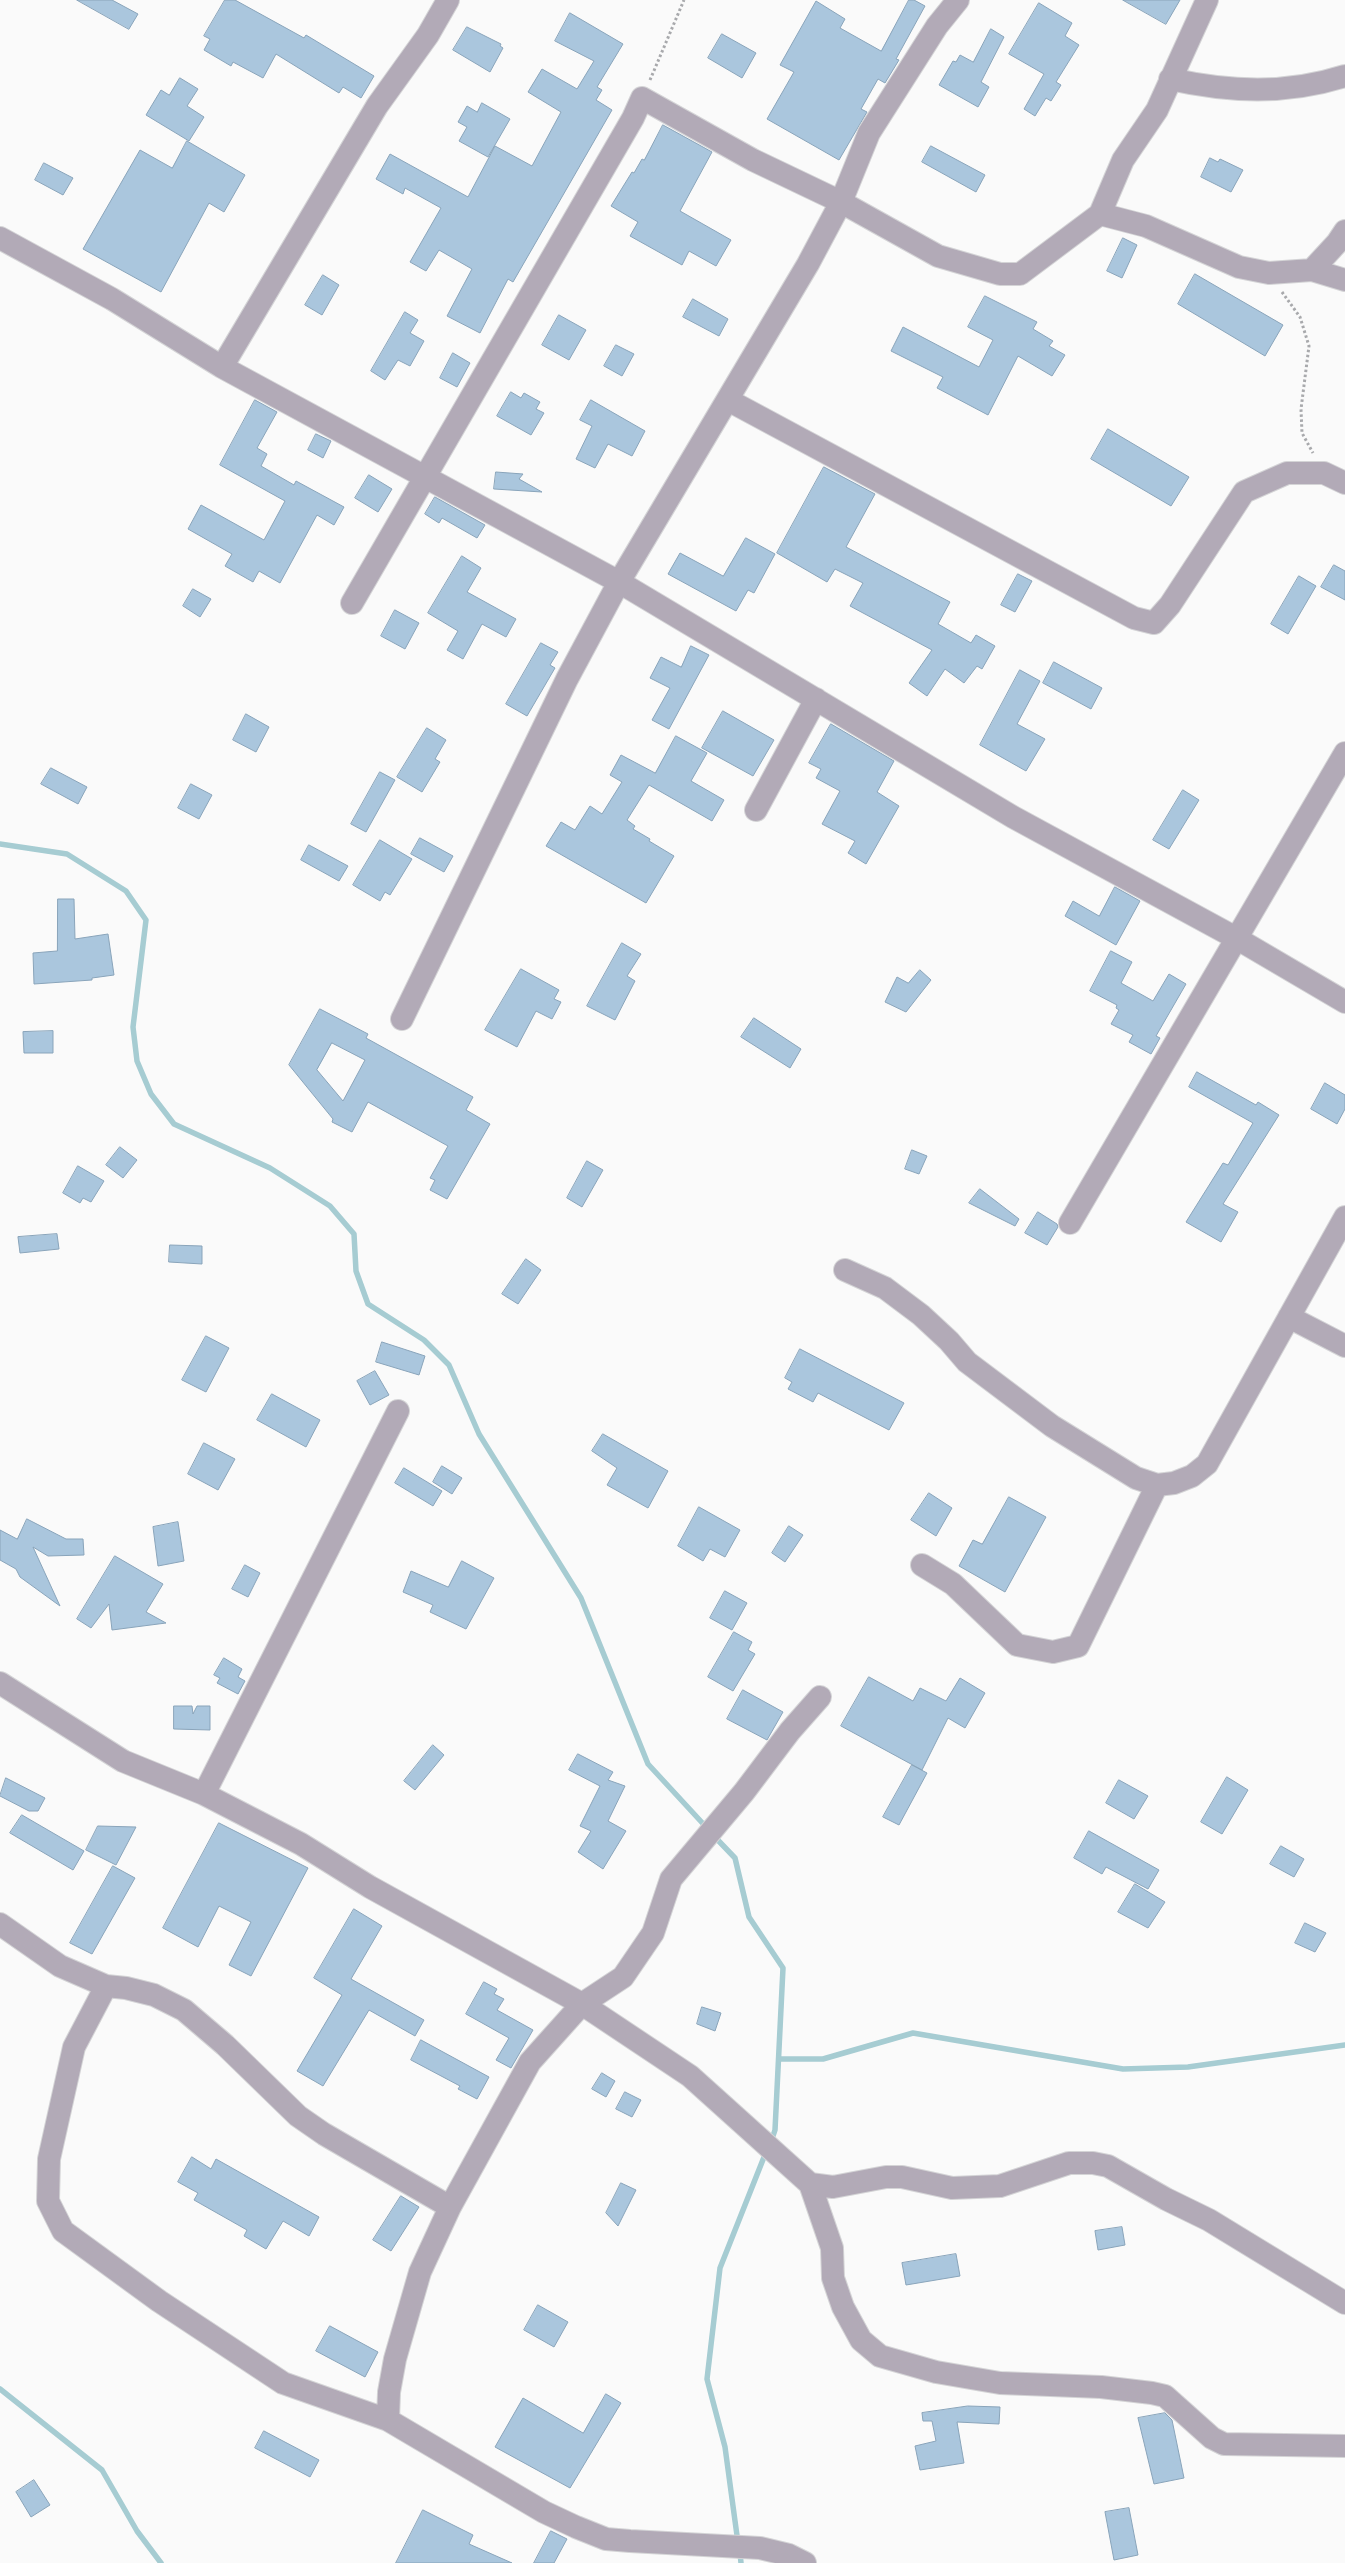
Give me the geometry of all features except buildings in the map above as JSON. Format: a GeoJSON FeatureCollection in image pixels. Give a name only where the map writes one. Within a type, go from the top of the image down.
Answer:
{"type":"FeatureCollection","features":[{"type":"Feature","properties":{"kind":"street"},"geometry":{"type":"LineString","coordinates":[[222,367],[377,106],[428,35],[448,0]]}},
{"type":"Feature","properties":{"kind":"street"},"geometry":{"type":"LineString","coordinates":[[402,1019],[567,679],[619,582],[804,272],[840,202],[869,133],[937,26],[958,0]]}},
{"type":"Feature","properties":{"kind":"street"},"geometry":{"type":"LineString","coordinates":[[352,603],[426,478],[628,126],[642,98],[753,160],[840,202],[938,256],[1000,274],[1020,274],[1100,214],[1123,160],[1156,110],[1208,0]]}},
{"type":"Feature","properties":{"kind":"street"},"geometry":{"type":"LineString","coordinates":[[1170,79],[1213,88],[1253,90],[1306,86],[1345,76]]}},
{"type":"Feature","properties":{"kind":"street"},"geometry":{"type":"LineString","coordinates":[[1100,214],[1146,226],[1239,267],[1269,273],[1312,270],[1345,280]]}},
{"type":"Feature","properties":{"kind":"street"},"geometry":{"type":"LineString","coordinates":[[1312,270],[1337,243],[1345,231]]}},
{"type":"Feature","properties":{"kind":"street"},"geometry":{"type":"LineString","coordinates":[[0,238],[112,298],[222,367],[619,582],[1013,816],[1236,938],[1345,1002]]}},
{"type":"Feature","properties":{"kind":"street"},"geometry":{"type":"LineString","coordinates":[[728,400],[1134,618],[1154,623],[1170,605],[1244,492],[1287,473],[1324,473],[1345,483]]}},
{"type":"Feature","properties":{"kind":"street"},"geometry":{"type":"LineString","coordinates":[[756,810],[816,699]]}},
{"type":"Feature","properties":{"kind":"street"},"geometry":{"type":"LineString","coordinates":[[1070,1224],[1345,753]]}},
{"type":"Feature","properties":{"kind":"street"},"geometry":{"type":"LineString","coordinates":[[846,1270],[885,1288],[921,1315],[949,1341],[967,1362],[1052,1426],[1136,1478],[1157,1486],[1174,1484],[1192,1476],[1207,1464],[1345,1217]]}},
{"type":"Feature","properties":{"kind":"street"},"geometry":{"type":"LineString","coordinates":[[1289,1317],[1345,1346]]}},
{"type":"Feature","properties":{"kind":"street"},"geometry":{"type":"LineString","coordinates":[[204,1794],[398,1411]]}},
{"type":"Feature","properties":{"kind":"street"},"geometry":{"type":"LineString","coordinates":[[922,1565],[953,1584],[1017,1646],[1053,1652],[1078,1646],[1157,1486]]}},
{"type":"Feature","properties":{"kind":"street"},"geometry":{"type":"LineString","coordinates":[[0,1683],[124,1761],[204,1794],[302,1844],[370,1887],[582,2004],[690,2076],[810,2184],[832,2248],[833,2278],[843,2307],[862,2340],[880,2356],[936,2372],[1000,2383],[1101,2387],[1165,2396],[1212,2438],[1224,2444],[1345,2446]]}},
{"type":"Feature","properties":{"kind":"street"},"geometry":{"type":"LineString","coordinates":[[388,2420],[389,2392],[404,2325],[420,2272],[450,2207],[530,2062],[582,2004],[623,1977],[653,1933],[671,1879],[744,1792],[790,1731],[820,1697]]}},
{"type":"Feature","properties":{"kind":"street"},"geometry":{"type":"LineString","coordinates":[[0,1924],[60,1966],[106,1986],[126,1988],[154,1995],[184,2010],[225,2045],[298,2116],[324,2134],[450,2207]]}},
{"type":"Feature","properties":{"kind":"street"},"geometry":{"type":"LineString","coordinates":[[106,1986],[74,2047],[49,2159],[48,2201],[63,2231],[159,2301],[284,2383],[388,2420],[544,2512],[606,2539],[760,2548],[789,2556],[805,2563]]}},
{"type":"Feature","properties":{"kind":"street"},"geometry":{"type":"LineString","coordinates":[[810,2184],[833,2187],[879,2178],[902,2177],[952,2188],[1000,2186],[1069,2163],[1093,2163],[1108,2166],[1166,2199],[1209,2220],[1345,2303]]}},
{"type":"Feature","properties":{"kind":"path"},"geometry":{"type":"LineString","coordinates":[[642,98],[684,0]]}},
{"type":"Feature","properties":{"kind":"path"},"geometry":{"type":"LineString","coordinates":[[1269,273],[1300,317],[1309,346],[1301,409],[1302,433],[1324,473]]}},
{"type":"Feature","properties":{"kind":"waterway"},"geometry":{"type":"LineString","coordinates":[[0,844],[67,854],[126,891],[146,920],[133,1027],[137,1061],[151,1094],[174,1124],[270,1168],[330,1206],[354,1234],[356,1271],[368,1304],[424,1340],[449,1365],[479,1434],[581,1598],[648,1764],[707,1828]]}},
{"type":"Feature","properties":{"kind":"waterway"},"geometry":{"type":"LineString","coordinates":[[713,1835],[735,1858],[749,1917],[783,1968],[775,2130],[771,2142]]}},
{"type":"Feature","properties":{"kind":"waterway"},"geometry":{"type":"LineString","coordinates":[[779,2059],[823,2059],[913,2033],[1123,2069],[1188,2067],[1345,2045]]}},
{"type":"Feature","properties":{"kind":"waterway"},"geometry":{"type":"LineString","coordinates":[[738,2543],[725,2447],[707,2379],[720,2268],[766,2152]]}},
{"type":"Feature","properties":{"kind":"waterway"},"geometry":{"type":"LineString","coordinates":[[0,2389],[102,2470],[137,2531],[161,2563]]}},
{"type":"Feature","properties":{"kind":"waterway"},"geometry":{"type":"LineString","coordinates":[[740,2552],[741,2563]]}}]}
